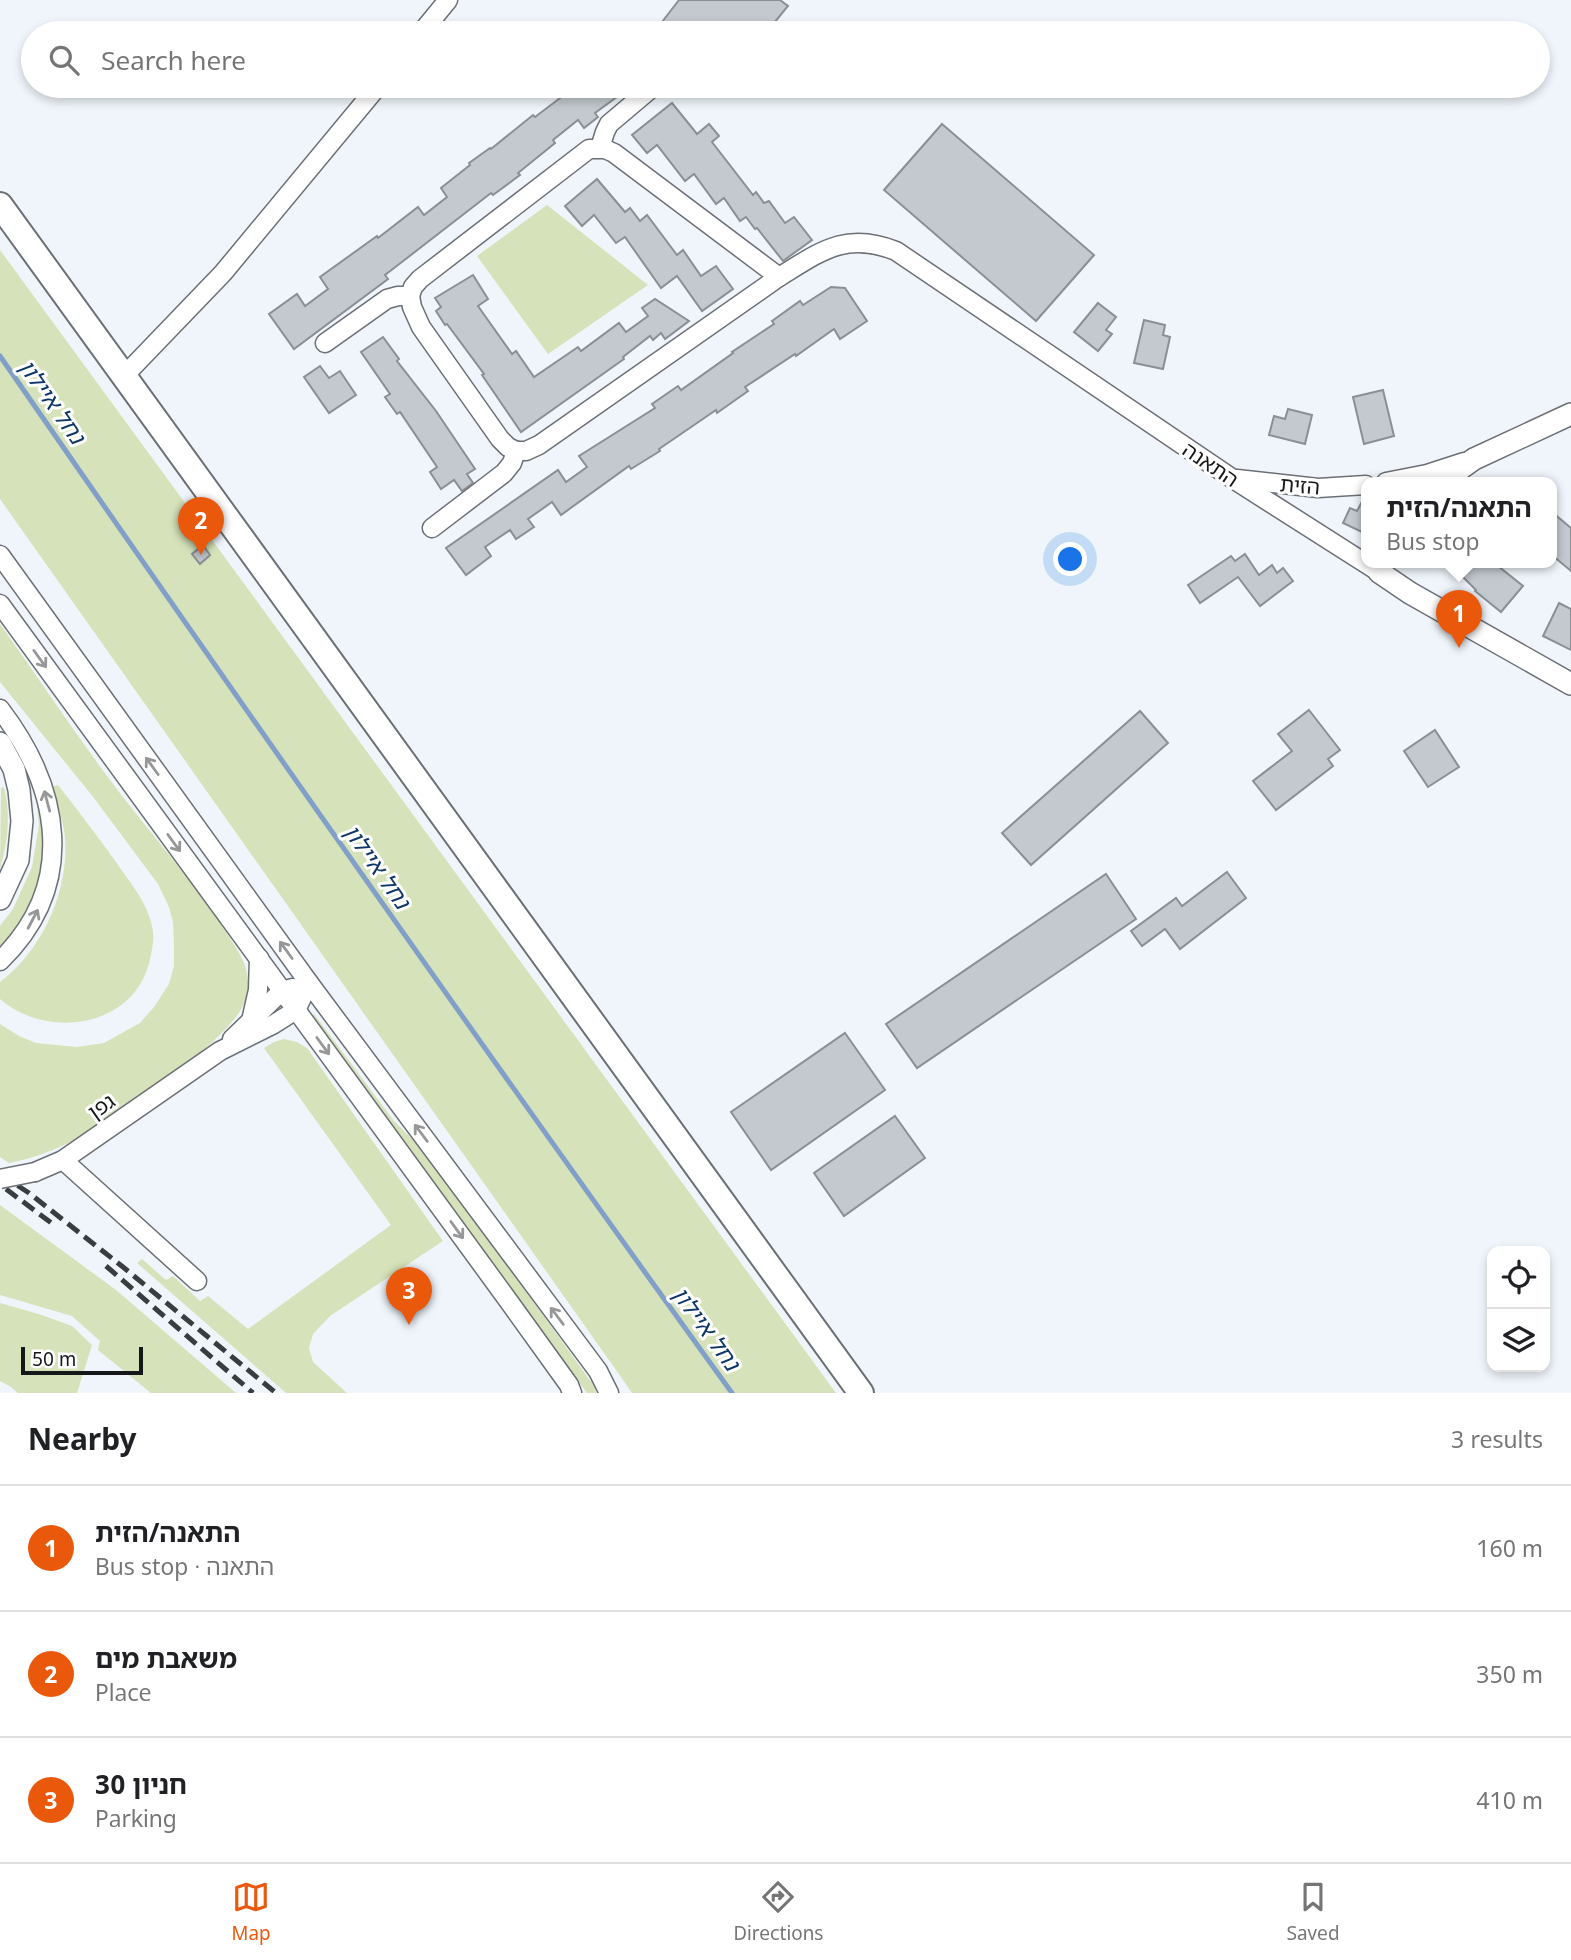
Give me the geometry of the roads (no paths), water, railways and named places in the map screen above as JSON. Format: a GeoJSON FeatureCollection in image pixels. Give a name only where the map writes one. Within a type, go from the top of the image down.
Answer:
{"type":"FeatureCollection","features":[{"type":"Feature","properties":{"kind":"main road"},"geometry":{"type":"LineString","coordinates":[[0,205],[861,1393]]}},
{"type":"Feature","properties":{"kind":"street"},"geometry":{"type":"LineString","coordinates":[[431,21],[449,0]]}},
{"type":"Feature","properties":{"kind":"street"},"geometry":{"type":"LineString","coordinates":[[123,377],[223,274],[368,98]]}},
{"type":"Feature","properties":{"kind":"street"},"geometry":{"type":"LineString","coordinates":[[600,148],[609,124],[640,98]]}},
{"type":"Feature","properties":{"kind":"street"},"geometry":{"type":"LineString","coordinates":[[600,148],[614,153],[779,277],[538,444],[526,451],[516,452],[500,439],[421,327],[410,296],[413,287],[429,272],[589,149],[600,148]]}},
{"type":"Feature","properties":{"kind":"street","name":"התאנה"},"geometry":{"type":"LineString","coordinates":[[779,277],[819,252],[840,245],[870,243],[896,251],[1233,479],[1361,555]]}},
{"type":"Feature","properties":{"kind":"street"},"geometry":{"type":"LineString","coordinates":[[325,343],[387,299],[410,296]]}},
{"type":"Feature","properties":{"kind":"street"},"geometry":{"type":"LineString","coordinates":[[1412,477],[1474,459],[1571,414]]}},
{"type":"Feature","properties":{"kind":"street"},"geometry":{"type":"LineString","coordinates":[[432,528],[504,474],[516,452]]}},
{"type":"Feature","properties":{"kind":"street"},"geometry":{"type":"LineString","coordinates":[[1449,477],[1474,459]]}},
{"type":"Feature","properties":{"kind":"street","name":"הזית"},"geometry":{"type":"LineString","coordinates":[[1233,479],[1318,488],[1361,485]]}},
{"type":"Feature","properties":{"kind":"street"},"geometry":{"type":"LineString","coordinates":[[0,555],[309,983],[598,1371],[609,1393]]}},
{"type":"Feature","properties":{"kind":"street","name":"התאנה"},"geometry":{"type":"LineString","coordinates":[[1382,568],[1410,593],[1571,684]]}},
{"type":"Feature","properties":{"kind":"street"},"geometry":{"type":"LineString","coordinates":[[0,604],[510,1303],[572,1393]]}},
{"type":"Feature","properties":{"kind":"street"},"geometry":{"type":"LineString","coordinates":[[0,709],[28,754],[43,787],[51,814],[53,845],[51,869],[35,917],[23,936],[0,961]]}},
{"type":"Feature","properties":{"kind":"street"},"geometry":{"type":"LineString","coordinates":[[0,743],[14,769],[22,821],[18,860],[0,899]]}},
{"type":"Feature","properties":{"kind":"street"},"geometry":{"type":"LineString","coordinates":[[251,1021],[258,990],[259,958]]}},
{"type":"Feature","properties":{"kind":"street"},"geometry":{"type":"LineString","coordinates":[[220,1051],[282,991],[309,983]]}},
{"type":"Feature","properties":{"kind":"street"},"geometry":{"type":"LineString","coordinates":[[220,1051],[296,1010],[309,983]]}},
{"type":"Feature","properties":{"kind":"street","name":"גפן"},"geometry":{"type":"LineString","coordinates":[[0,1179],[35,1172],[63,1160],[220,1051]]}},
{"type":"Feature","properties":{"kind":"street"},"geometry":{"type":"LineString","coordinates":[[63,1160],[197,1281]]}},
{"type":"Feature","properties":{"kind":"waterway","name":"נחל איילון"},"geometry":{"type":"LineString","coordinates":[[0,356],[363,876],[732,1393]]}},
{"type":"Feature","properties":{"kind":"railway"},"geometry":{"type":"LineString","coordinates":[[0,1174],[29,1193],[123,1267],[276,1393]]}},
{"type":"Feature","properties":{"kind":"railway"},"geometry":{"type":"LineString","coordinates":[[6,1189],[54,1225]]}},
{"type":"Feature","properties":{"kind":"railway"},"geometry":{"type":"LineString","coordinates":[[106,1266],[253,1393]]}},
{"type":"Feature","properties":{"kind":"place","name":"משאבת מים"},"geometry":{"type":"Point","coordinates":[201,555]}},
{"type":"Feature","properties":{"kind":"place","name":"התאנה/הזית"},"geometry":{"type":"Point","coordinates":[1459,648]}},
{"type":"Feature","properties":{"kind":"place","name":"חניון 30"},"geometry":{"type":"Point","coordinates":[409,1325]}}]}
